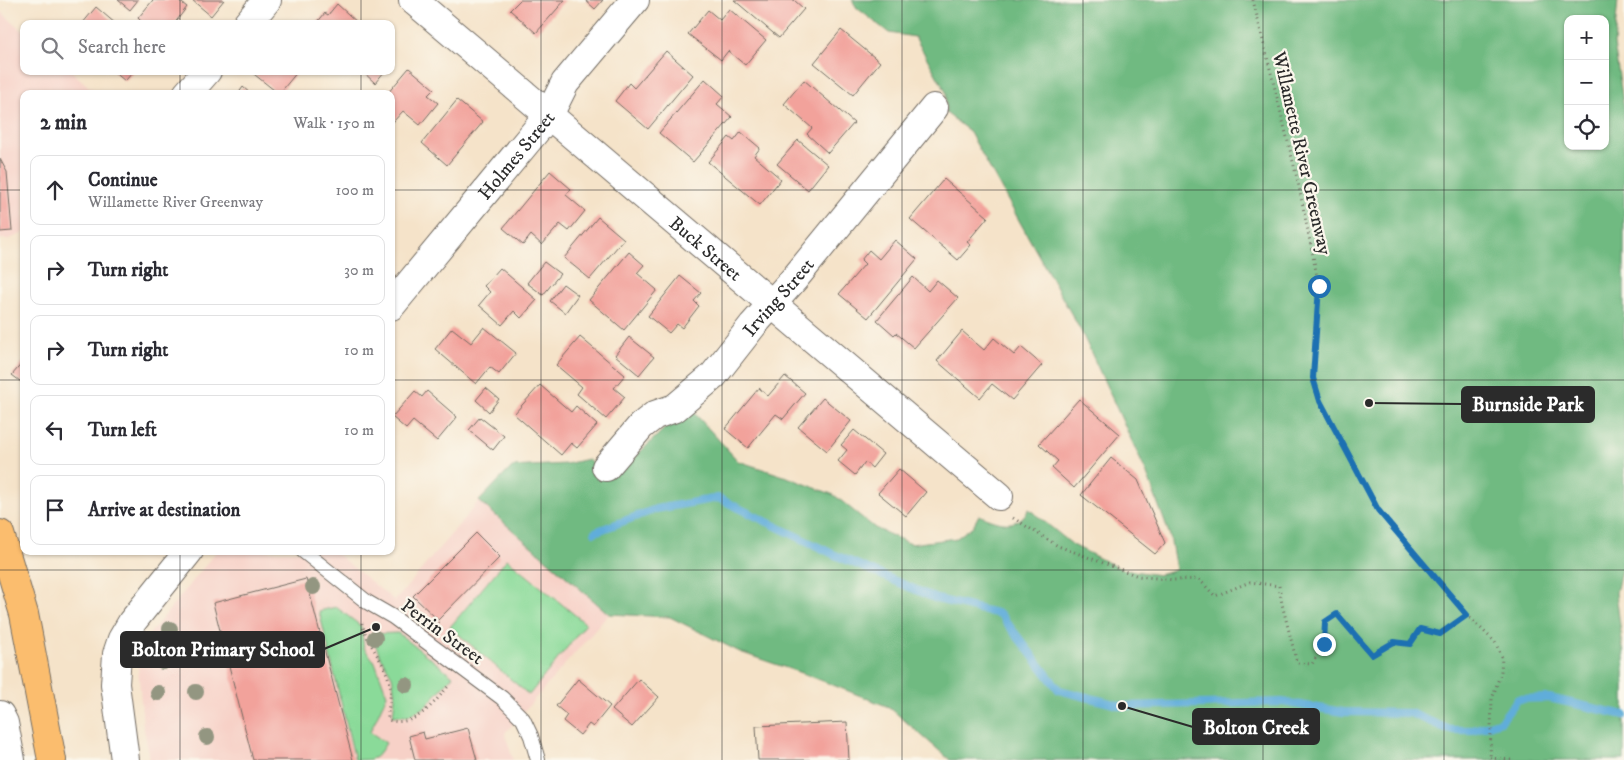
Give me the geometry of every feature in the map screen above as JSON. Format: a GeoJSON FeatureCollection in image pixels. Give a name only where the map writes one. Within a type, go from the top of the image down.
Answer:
{"type":"FeatureCollection","features":[{"type":"Feature","properties":{"kind":"main road"},"geometry":{"type":"LineString","coordinates":[[0,534],[24,614],[52,760]]}},
{"type":"Feature","properties":{"kind":"street"},"geometry":{"type":"LineString","coordinates":[[250,20],[268,0]]}},
{"type":"Feature","properties":{"kind":"street","name":"Buck Street"},"geometry":{"type":"LineString","coordinates":[[413,0],[773,305],[1004,505]]}},
{"type":"Feature","properties":{"kind":"street","name":"Holmes Street"},"geometry":{"type":"LineString","coordinates":[[395,301],[549,115],[565,83],[635,0]]}},
{"type":"Feature","properties":{"kind":"street"},"geometry":{"type":"LineString","coordinates":[[190,90],[203,75]]}},
{"type":"Feature","properties":{"kind":"street","name":"Irving Street"},"geometry":{"type":"LineString","coordinates":[[606,467],[640,426],[655,415],[676,408],[713,376],[753,325],[773,305],[934,108]]}},
{"type":"Feature","properties":{"kind":"street"},"geometry":{"type":"LineString","coordinates":[[125,760],[115,684],[117,654],[122,639],[132,622],[186,555]]}},
{"type":"Feature","properties":{"kind":"street"},"geometry":{"type":"LineString","coordinates":[[0,715],[4,723],[11,760]]}},
{"type":"Feature","properties":{"kind":"lane","name":"Perrin Street"},"geometry":{"type":"LineString","coordinates":[[308,555],[367,602],[393,617],[502,698],[523,719],[531,736],[538,760]]}},
{"type":"Feature","properties":{"kind":"path","name":"Willamette River Greenway"},"geometry":{"type":"LineString","coordinates":[[1253,0],[1298,182],[1319,286],[1313,378],[1320,401],[1378,510],[1467,615],[1495,642],[1502,657],[1501,672],[1492,699],[1490,759]]}},
{"type":"Feature","properties":{"kind":"path"},"geometry":{"type":"LineString","coordinates":[[1004,505],[1058,546],[1138,576],[1174,580],[1199,579],[1215,596],[1250,582],[1279,586],[1297,663],[1312,664],[1324,644],[1325,622],[1337,614],[1372,655],[1394,642],[1410,644],[1420,629],[1440,634],[1467,615]]}},
{"type":"Feature","properties":{"kind":"path"},"geometry":{"type":"LineString","coordinates":[[362,623],[365,634],[390,684],[388,720],[406,722],[420,716],[434,704],[456,678]]}},
{"type":"Feature","properties":{"kind":"path"},"geometry":{"type":"LineString","coordinates":[[1490,759],[1511,760]]}},
{"type":"Feature","properties":{"kind":"shaded area"},"geometry":{"type":"Polygon","coordinates":[[[0,11],[20,28],[20,75],[76,75],[92,90],[20,90],[20,235],[9,239],[0,239],[0,11]]]}},
{"type":"Feature","properties":{"kind":"shaded area"},"geometry":{"type":"Polygon","coordinates":[[[479,501],[609,614],[505,733],[513,760],[150,760],[143,724],[138,667],[144,641],[214,555],[338,555],[395,601],[479,501]]]}},
{"type":"Feature","properties":{"kind":"green space"},"geometry":{"type":"Polygon","coordinates":[[[852,0],[1618,0],[1614,44],[1624,108],[1624,557],[1616,593],[1624,657],[1624,760],[950,760],[889,707],[810,676],[740,652],[670,617],[609,614],[479,501],[512,467],[566,464],[588,459],[611,477],[635,457],[688,406],[738,461],[834,495],[875,528],[911,544],[957,538],[973,526],[979,515],[993,521],[1012,523],[1024,516],[1029,509],[1073,545],[1121,569],[1159,575],[1176,570],[1170,536],[1147,474],[1082,333],[969,131],[946,113],[946,92],[915,37],[889,33],[857,8],[852,0]]]}},
{"type":"Feature","properties":{"kind":"green space"},"geometry":{"type":"Polygon","coordinates":[[[507,559],[586,624],[529,695],[450,627],[507,559]]]}},
{"type":"Feature","properties":{"kind":"green space"},"geometry":{"type":"Polygon","coordinates":[[[336,607],[361,626],[364,648],[375,662],[387,695],[370,732],[386,743],[380,753],[371,759],[355,760],[319,611],[336,607]]]}},
{"type":"Feature","properties":{"kind":"green space"},"geometry":{"type":"Polygon","coordinates":[[[398,633],[453,676],[425,707],[408,716],[393,716],[395,696],[392,676],[380,656],[371,634],[398,633]]]}},
{"type":"Feature","properties":{"kind":"building"},"geometry":{"type":"Polygon","coordinates":[[[118,0],[138,0],[130,10],[118,0]]]}},
{"type":"Feature","properties":{"kind":"building"},"geometry":{"type":"Polygon","coordinates":[[[153,0],[178,0],[187,7],[177,20],[140,20],[138,18],[153,0]]]}},
{"type":"Feature","properties":{"kind":"building"},"geometry":{"type":"Polygon","coordinates":[[[192,0],[224,0],[211,16],[192,0]]]}},
{"type":"Feature","properties":{"kind":"building"},"geometry":{"type":"Polygon","coordinates":[[[520,0],[565,0],[536,33],[510,10],[520,0]]]}},
{"type":"Feature","properties":{"kind":"building"},"geometry":{"type":"Polygon","coordinates":[[[585,0],[603,0],[595,9],[585,0]]]}},
{"type":"Feature","properties":{"kind":"building"},"geometry":{"type":"Polygon","coordinates":[[[734,0],[794,0],[804,9],[779,38],[734,0]]]}},
{"type":"Feature","properties":{"kind":"building"},"geometry":{"type":"Polygon","coordinates":[[[337,4],[355,20],[319,20],[325,13],[328,15],[337,4]]]}},
{"type":"Feature","properties":{"kind":"building"},"geometry":{"type":"Polygon","coordinates":[[[96,7],[111,20],[85,20],[96,7]]]}},
{"type":"Feature","properties":{"kind":"building"},"geometry":{"type":"Polygon","coordinates":[[[729,9],[766,40],[745,65],[728,51],[721,60],[688,34],[708,10],[720,20],[729,9]]]}},
{"type":"Feature","properties":{"kind":"building"},"geometry":{"type":"Polygon","coordinates":[[[841,30],[880,62],[853,95],[814,63],[841,30]]]}},
{"type":"Feature","properties":{"kind":"building"},"geometry":{"type":"Polygon","coordinates":[[[666,51],[693,75],[648,129],[615,101],[629,83],[634,88],[666,51]]]}},
{"type":"Feature","properties":{"kind":"building"},"geometry":{"type":"Polygon","coordinates":[[[409,68],[434,89],[428,95],[438,103],[420,125],[403,111],[395,120],[395,90],[390,90],[409,68]]]}},
{"type":"Feature","properties":{"kind":"building"},"geometry":{"type":"Polygon","coordinates":[[[118,75],[130,75],[125,81],[118,75]]]}},
{"type":"Feature","properties":{"kind":"building"},"geometry":{"type":"Polygon","coordinates":[[[255,75],[295,75],[282,90],[274,90],[255,75]]]}},
{"type":"Feature","properties":{"kind":"building"},"geometry":{"type":"Polygon","coordinates":[[[366,75],[382,75],[375,83],[366,75]]]}},
{"type":"Feature","properties":{"kind":"building"},"geometry":{"type":"Polygon","coordinates":[[[705,79],[724,96],[717,104],[732,117],[693,162],[659,133],[705,79]]]}},
{"type":"Feature","properties":{"kind":"building"},"geometry":{"type":"Polygon","coordinates":[[[804,80],[854,123],[828,153],[807,134],[812,128],[784,104],[804,80]]]}},
{"type":"Feature","properties":{"kind":"building"},"geometry":{"type":"Polygon","coordinates":[[[457,100],[483,122],[447,165],[422,143],[457,100]]]}},
{"type":"Feature","properties":{"kind":"building"},"geometry":{"type":"Polygon","coordinates":[[[741,132],[760,148],[754,156],[781,179],[760,205],[708,162],[729,137],[734,141],[741,132]]]}},
{"type":"Feature","properties":{"kind":"building"},"geometry":{"type":"Polygon","coordinates":[[[798,140],[828,165],[808,190],[777,164],[798,140]]]}},
{"type":"Feature","properties":{"kind":"building"},"geometry":{"type":"Polygon","coordinates":[[[0,159],[7,172],[12,231],[0,232],[0,159]]]}},
{"type":"Feature","properties":{"kind":"building"},"geometry":{"type":"Polygon","coordinates":[[[550,171],[571,189],[566,195],[585,211],[569,231],[560,224],[542,245],[531,235],[523,245],[503,228],[550,171]]]}},
{"type":"Feature","properties":{"kind":"building"},"geometry":{"type":"Polygon","coordinates":[[[944,179],[988,217],[967,242],[971,245],[958,260],[910,219],[944,179]]]}},
{"type":"Feature","properties":{"kind":"building"},"geometry":{"type":"Polygon","coordinates":[[[598,217],[624,239],[590,279],[564,258],[598,217]]]}},
{"type":"Feature","properties":{"kind":"building"},"geometry":{"type":"Polygon","coordinates":[[[895,240],[917,259],[868,318],[839,294],[865,264],[861,260],[869,250],[879,259],[895,240]]]}},
{"type":"Feature","properties":{"kind":"building"},"geometry":{"type":"Polygon","coordinates":[[[629,252],[644,265],[637,273],[657,290],[624,330],[589,300],[629,252]]]}},
{"type":"Feature","properties":{"kind":"building"},"geometry":{"type":"Polygon","coordinates":[[[544,262],[560,274],[543,295],[527,283],[544,262]]]}},
{"type":"Feature","properties":{"kind":"building"},"geometry":{"type":"Polygon","coordinates":[[[500,268],[537,300],[521,318],[514,311],[502,325],[479,305],[490,292],[484,286],[500,268]]]}},
{"type":"Feature","properties":{"kind":"building"},"geometry":{"type":"Polygon","coordinates":[[[680,276],[701,293],[694,301],[699,306],[682,328],[677,324],[669,333],[648,316],[680,276]]]}},
{"type":"Feature","properties":{"kind":"building"},"geometry":{"type":"Polygon","coordinates":[[[913,277],[928,291],[937,280],[958,298],[914,348],[896,333],[894,335],[877,320],[913,277]]]}},
{"type":"Feature","properties":{"kind":"building"},"geometry":{"type":"Polygon","coordinates":[[[563,284],[578,295],[565,313],[550,301],[563,284]]]}},
{"type":"Feature","properties":{"kind":"building"},"geometry":{"type":"Polygon","coordinates":[[[484,327],[516,353],[499,374],[490,367],[476,384],[435,349],[452,328],[471,343],[484,327]]]}},
{"type":"Feature","properties":{"kind":"building"},"geometry":{"type":"Polygon","coordinates":[[[962,331],[984,350],[994,338],[1014,355],[1021,347],[1042,365],[1012,400],[992,384],[980,398],[937,361],[962,331]]]}},
{"type":"Feature","properties":{"kind":"building"},"geometry":{"type":"Polygon","coordinates":[[[580,337],[625,375],[614,388],[625,397],[606,419],[577,394],[582,387],[556,365],[580,337]]]}},
{"type":"Feature","properties":{"kind":"building"},"geometry":{"type":"Polygon","coordinates":[[[629,337],[654,357],[639,375],[615,355],[629,337]]]}},
{"type":"Feature","properties":{"kind":"building"},"geometry":{"type":"Polygon","coordinates":[[[20,366],[20,381],[12,375],[20,366]]]}},
{"type":"Feature","properties":{"kind":"building"},"geometry":{"type":"Polygon","coordinates":[[[785,376],[805,393],[783,419],[776,414],[748,448],[725,429],[759,388],[768,396],[785,376]]]}},
{"type":"Feature","properties":{"kind":"building"},"geometry":{"type":"Polygon","coordinates":[[[540,385],[571,412],[576,406],[597,425],[577,448],[571,443],[561,455],[514,414],[540,385]]]}},
{"type":"Feature","properties":{"kind":"building"},"geometry":{"type":"Polygon","coordinates":[[[486,388],[499,399],[489,412],[476,400],[486,388]]]}},
{"type":"Feature","properties":{"kind":"building"},"geometry":{"type":"Polygon","coordinates":[[[415,391],[422,397],[427,391],[457,417],[437,441],[413,421],[406,429],[395,420],[395,414],[415,391]]]}},
{"type":"Feature","properties":{"kind":"building"},"geometry":{"type":"Polygon","coordinates":[[[823,398],[851,421],[827,451],[798,427],[823,398]]]}},
{"type":"Feature","properties":{"kind":"building"},"geometry":{"type":"Polygon","coordinates":[[[1079,399],[1120,434],[1074,488],[1052,468],[1058,461],[1039,444],[1079,399]]]}},
{"type":"Feature","properties":{"kind":"building"},"geometry":{"type":"Polygon","coordinates":[[[480,417],[504,436],[493,450],[469,430],[480,417]]]}},
{"type":"Feature","properties":{"kind":"building"},"geometry":{"type":"Polygon","coordinates":[[[854,430],[883,454],[872,468],[865,462],[855,475],[838,461],[847,450],[841,445],[854,430]]]}},
{"type":"Feature","properties":{"kind":"building"},"geometry":{"type":"Polygon","coordinates":[[[1111,458],[1138,480],[1165,543],[1155,554],[1081,495],[1111,458]]]}},
{"type":"Feature","properties":{"kind":"building"},"geometry":{"type":"Polygon","coordinates":[[[899,469],[926,492],[906,516],[878,493],[899,469]]]}},
{"type":"Feature","properties":{"kind":"building"},"geometry":{"type":"Polygon","coordinates":[[[476,533],[500,557],[438,620],[413,596],[476,533]]]}},
{"type":"Feature","properties":{"kind":"building"},"geometry":{"type":"Polygon","coordinates":[[[306,579],[353,760],[253,760],[213,603],[306,579]]]}},
{"type":"Feature","properties":{"kind":"building"},"geometry":{"type":"Polygon","coordinates":[[[578,679],[610,706],[593,727],[589,724],[580,735],[563,721],[567,715],[556,706],[578,679]]]}},
{"type":"Feature","properties":{"kind":"building"},"geometry":{"type":"Polygon","coordinates":[[[639,679],[659,697],[632,727],[612,710],[639,679]]]}},
{"type":"Feature","properties":{"kind":"building"},"geometry":{"type":"Polygon","coordinates":[[[847,722],[849,760],[758,760],[756,726],[847,722]]]}},
{"type":"Feature","properties":{"kind":"building"},"geometry":{"type":"Polygon","coordinates":[[[468,728],[477,760],[415,760],[409,736],[423,732],[425,739],[468,728]]]}},
{"type":"Feature","properties":{"kind":"waterway"},"geometry":{"type":"LineString","coordinates":[[595,532],[656,509],[718,498],[835,555],[937,599],[1000,614],[1059,690],[1122,706],[1282,702],[1343,712],[1410,713],[1450,730],[1473,730],[1501,721],[1518,699],[1549,698],[1624,715]]}},
{"type":"Feature","properties":{"kind":"place","name":"Burnside Park"},"geometry":{"type":"Point","coordinates":[1369,403]}},
{"type":"Feature","properties":{"kind":"place","name":"Bolton Primary School"},"geometry":{"type":"Point","coordinates":[376,627]}},
{"type":"Feature","properties":{"kind":"place","name":"Bolton Creek"},"geometry":{"type":"Point","coordinates":[1122,706]}},
{"type":"Feature","properties":{"kind":"route"},"geometry":{"type":"LineString","coordinates":[[1319,286],[1313,378],[1320,401],[1378,510],[1467,615],[1440,634],[1420,629],[1410,644],[1394,642],[1372,655],[1337,614],[1325,622],[1324,644]]}}]}
